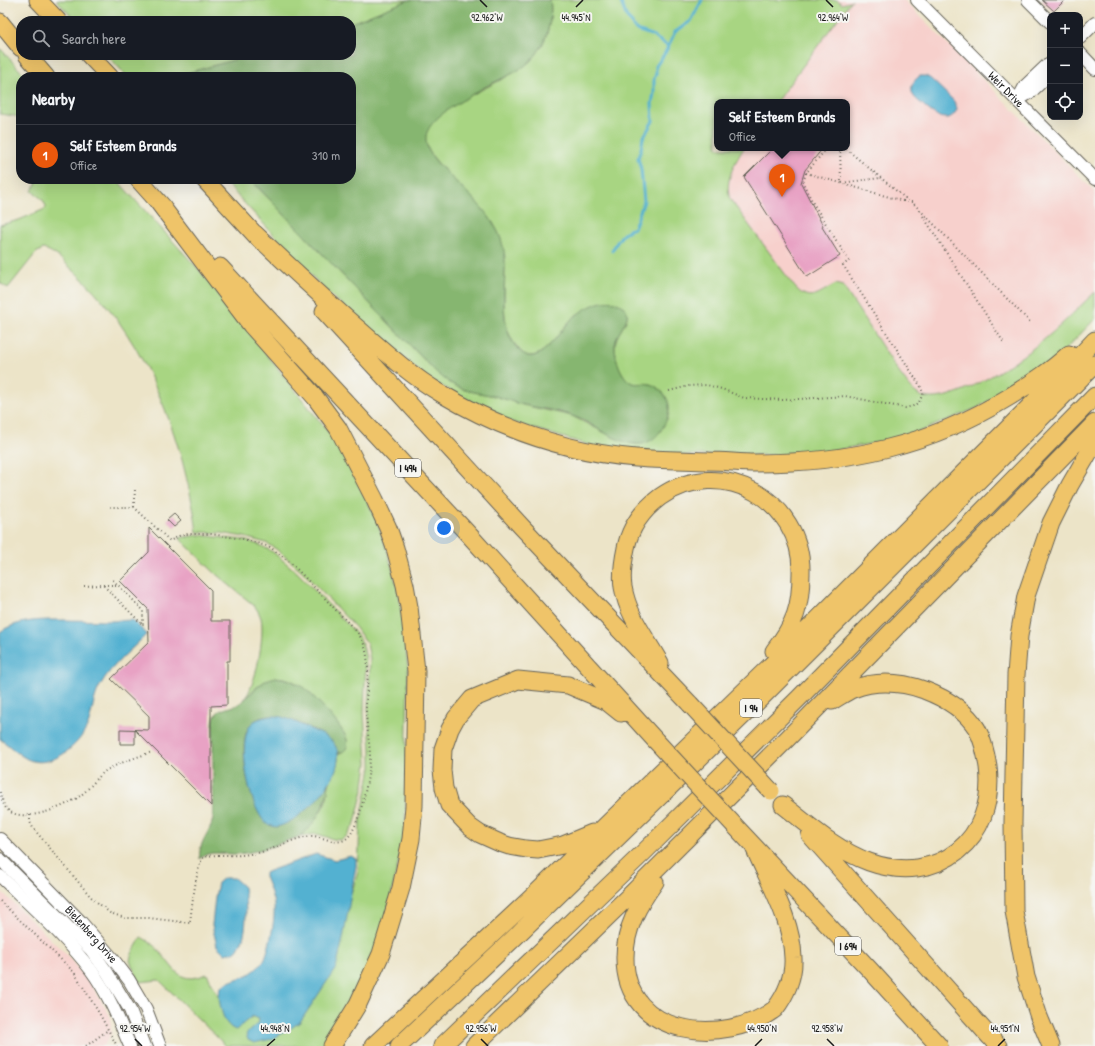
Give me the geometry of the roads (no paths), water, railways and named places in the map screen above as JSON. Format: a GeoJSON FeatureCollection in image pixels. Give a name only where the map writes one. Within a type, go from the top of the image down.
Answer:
{"type":"FeatureCollection","features":[{"type":"Feature","properties":{"kind":"highway"},"geometry":{"type":"LineString","coordinates":[[38,0],[53,16]]}},
{"type":"Feature","properties":{"kind":"highway"},"geometry":{"type":"LineString","coordinates":[[0,22],[16,42]]}},
{"type":"Feature","properties":{"kind":"highway"},"geometry":{"type":"LineString","coordinates":[[31,60],[42,72]]}},
{"type":"Feature","properties":{"kind":"highway"},"geometry":{"type":"LineString","coordinates":[[94,60],[105,72]]}},
{"type":"Feature","properties":{"kind":"highway","name":"I 494"},"geometry":{"type":"LineString","coordinates":[[142,184],[472,537],[656,741]]}},
{"type":"Feature","properties":{"kind":"highway"},"geometry":{"type":"LineString","coordinates":[[209,184],[419,416],[771,791],[998,1046]]}},
{"type":"Feature","properties":{"kind":"highway"},"geometry":{"type":"LineString","coordinates":[[156,199],[251,325],[315,397],[338,428],[388,528],[405,585],[416,671],[414,806],[410,839],[401,888],[381,954],[358,1004],[332,1046]]}},
{"type":"Feature","properties":{"kind":"highway"},"geometry":{"type":"LineString","coordinates":[[254,233],[380,348],[409,372],[440,394],[496,422],[530,436],[569,447],[635,458],[755,463],[835,459],[862,455],[895,447],[948,429],[998,404],[1062,361],[1095,330]]}},
{"type":"Feature","properties":{"kind":"highway"},"geometry":{"type":"LineString","coordinates":[[373,1046],[529,900],[825,612],[1095,340]]}},
{"type":"Feature","properties":{"kind":"highway","name":"I 94"},"geometry":{"type":"LineString","coordinates":[[400,1046],[512,940],[748,711],[1095,364]]}},
{"type":"Feature","properties":{"kind":"highway","name":"I 94"},"geometry":{"type":"LineString","coordinates":[[442,1046],[643,853],[799,698],[1095,396]]}},
{"type":"Feature","properties":{"kind":"highway"},"geometry":{"type":"LineString","coordinates":[[474,1046],[682,844],[815,711],[1095,423]]}},
{"type":"Feature","properties":{"kind":"highway"},"geometry":{"type":"LineString","coordinates":[[1050,1046],[1026,977],[1014,911],[1013,824],[1018,636],[1026,596],[1051,523],[1070,485],[1095,442]]}},
{"type":"Feature","properties":{"kind":"highway"},"geometry":{"type":"LineString","coordinates":[[675,688],[631,614],[623,587],[622,567],[632,528],[652,503],[673,489],[686,483],[713,480],[735,483],[763,495],[780,511],[790,526],[800,554],[801,588],[798,609],[792,624],[787,635],[743,692]]}},
{"type":"Feature","properties":{"kind":"highway"},"geometry":{"type":"LineString","coordinates":[[614,816],[590,834],[563,845],[546,849],[518,848],[500,843],[480,834],[470,827],[452,809],[444,788],[442,770],[443,749],[450,729],[456,718],[472,699],[518,680],[568,685],[606,701],[656,741]]}},
{"type":"Feature","properties":{"kind":"highway"},"geometry":{"type":"LineString","coordinates":[[783,805],[848,853],[878,865],[904,869],[938,863],[947,859],[969,840],[976,831],[981,820],[989,783],[982,739],[968,717],[950,702],[937,695],[912,686],[878,683],[853,689],[815,711]]}},
{"type":"Feature","properties":{"kind":"highway","name":"I 694"},"geometry":{"type":"LineString","coordinates":[[656,741],[939,1046]]}},
{"type":"Feature","properties":{"kind":"highway"},"geometry":{"type":"LineString","coordinates":[[682,844],[637,908],[628,935],[625,956],[626,964],[630,990],[648,1019],[672,1035],[693,1041],[708,1043],[726,1042],[743,1036],[766,1021],[783,997],[792,970],[792,950],[788,926],[781,905],[754,847]]}},
{"type":"Feature","properties":{"kind":"street","name":"Weir Drive"},"geometry":{"type":"LineString","coordinates":[[916,0],[1095,179]]}},
{"type":"Feature","properties":{"kind":"street"},"geometry":{"type":"LineString","coordinates":[[1028,0],[1047,19]]}},
{"type":"Feature","properties":{"kind":"street"},"geometry":{"type":"LineString","coordinates":[[1083,35],[1095,23]]}},
{"type":"Feature","properties":{"kind":"street"},"geometry":{"type":"LineString","coordinates":[[1083,56],[1095,68]]}},
{"type":"Feature","properties":{"kind":"street"},"geometry":{"type":"LineString","coordinates":[[1017,101],[1025,86],[1047,66]]}},
{"type":"Feature","properties":{"kind":"street"},"geometry":{"type":"LineString","coordinates":[[1017,101],[1031,92],[1047,77]]}},
{"type":"Feature","properties":{"kind":"street","name":"Bielenberg Drive"},"geometry":{"type":"LineString","coordinates":[[0,840],[82,922],[114,959],[129,980],[146,1009],[158,1041]]}},
{"type":"Feature","properties":{"kind":"street"},"geometry":{"type":"LineString","coordinates":[[0,859],[91,950],[107,972],[130,1010],[137,1045],[158,1041]]}},
{"type":"Feature","properties":{"kind":"street","name":"Bielenberg Drive"},"geometry":{"type":"LineString","coordinates":[[0,876],[62,937],[92,971],[137,1045]]}},
{"type":"Feature","properties":{"kind":"water"},"geometry":{"type":"Polygon","coordinates":[[[920,76],[926,76],[931,79],[953,100],[957,109],[954,114],[946,118],[941,117],[932,112],[915,98],[912,85],[920,76]]]}},
{"type":"Feature","properties":{"kind":"water"},"geometry":{"type":"Polygon","coordinates":[[[40,620],[132,620],[147,634],[116,664],[105,677],[96,694],[88,725],[78,741],[63,754],[54,759],[36,762],[23,757],[0,739],[0,632],[23,622],[40,620]]]}},
{"type":"Feature","properties":{"kind":"water"},"geometry":{"type":"Polygon","coordinates":[[[271,716],[289,719],[327,737],[334,743],[338,758],[336,770],[320,795],[298,816],[276,827],[266,823],[259,814],[254,803],[246,774],[245,759],[247,732],[251,724],[257,720],[271,716]]]}},
{"type":"Feature","properties":{"kind":"water"},"geometry":{"type":"Polygon","coordinates":[[[316,854],[335,860],[351,856],[356,859],[343,939],[336,968],[300,1022],[272,1039],[254,1043],[248,1040],[246,1034],[258,1023],[259,1019],[252,1016],[236,1030],[229,1026],[220,1005],[220,990],[223,985],[253,972],[264,960],[271,939],[274,913],[273,900],[265,873],[316,854]]]}},
{"type":"Feature","properties":{"kind":"water"},"geometry":{"type":"Polygon","coordinates":[[[224,878],[234,878],[244,887],[246,902],[246,922],[243,940],[234,952],[225,954],[217,946],[212,925],[218,883],[224,878]]]}},
{"type":"Feature","properties":{"kind":"waterway"},"geometry":{"type":"LineString","coordinates":[[620,0],[627,18],[632,23],[633,27],[651,35],[668,46]]}},
{"type":"Feature","properties":{"kind":"waterway"},"geometry":{"type":"LineString","coordinates":[[612,251],[623,234],[634,228],[644,201],[641,169],[638,158],[643,138],[653,121],[652,104],[656,66],[665,53],[675,32],[691,21],[702,0]]}},
{"type":"Feature","properties":{"kind":"place","name":"Self Esteem Brands"},"geometry":{"type":"Point","coordinates":[782,197]}}]}
